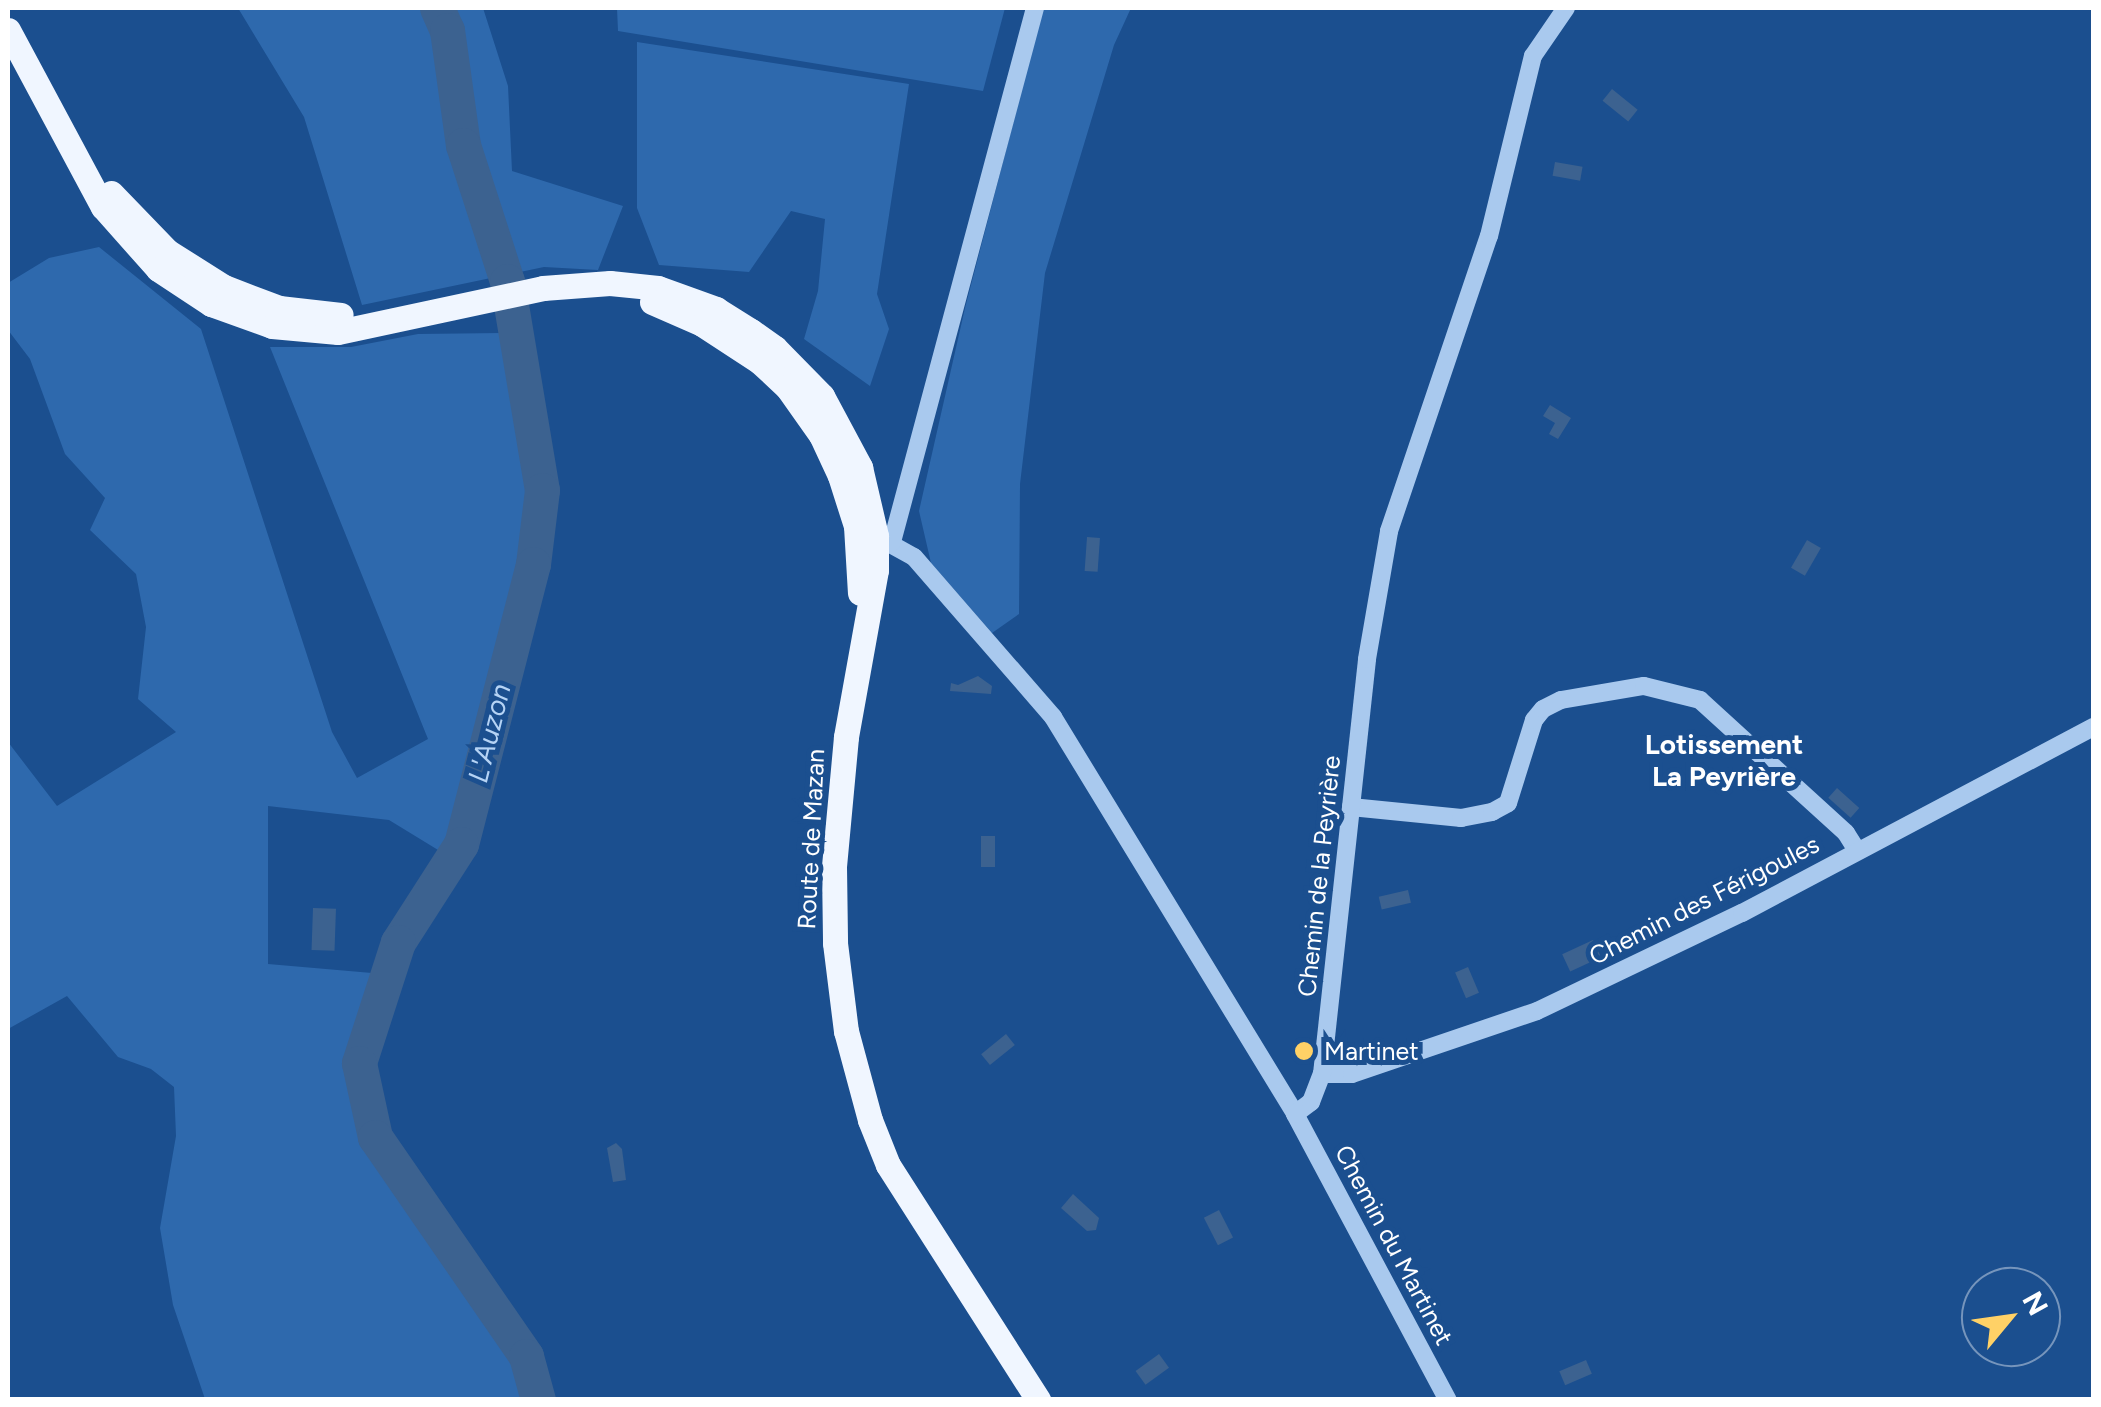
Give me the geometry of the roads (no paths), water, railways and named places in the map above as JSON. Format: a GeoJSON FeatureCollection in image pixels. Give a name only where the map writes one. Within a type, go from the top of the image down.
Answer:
{"type":"FeatureCollection","features":[{"type":"Feature","properties":{"kind":"main road","name":"Route de Mazan"},"geometry":{"type":"LineString","coordinates":[[8,30],[81,172],[129,241],[180,287],[211,304],[272,326],[338,332],[543,288],[632,284],[684,296],[716,309],[776,348],[804,375],[840,424],[870,498],[875,543],[876,570],[862,632],[834,867],[836,943],[846,1031],[866,1106],[888,1165],[1038,1400]]}},
{"type":"Feature","properties":{"kind":"main road","name":"Route de Mazan"},"geometry":{"type":"LineString","coordinates":[[579,286],[678,311],[736,345],[787,387],[821,434],[856,526],[875,543]]}},
{"type":"Feature","properties":{"kind":"street"},"geometry":{"type":"LineString","coordinates":[[1035,8],[875,543],[914,558],[1052,717],[1295,1114]]}},
{"type":"Feature","properties":{"kind":"street","name":"Chemin de la Peyrière"},"geometry":{"type":"LineString","coordinates":[[1295,1114],[1311,1102],[1322,1074],[1367,659],[1389,531],[1489,236],[1534,56],[1566,8]]}},
{"type":"Feature","properties":{"kind":"street"},"geometry":{"type":"LineString","coordinates":[[1351,807],[1461,818],[1492,812],[1508,803],[1534,720],[1543,709],[1561,700],[1644,686],[1700,700],[1846,832],[1856,850]]}},
{"type":"Feature","properties":{"kind":"street","name":"Chemin des Férigoules"},"geometry":{"type":"LineString","coordinates":[[1322,1074],[1352,1074],[1537,1012],[1742,913],[2094,727]]}},
{"type":"Feature","properties":{"kind":"street","name":"Chemin du Martinet"},"geometry":{"type":"LineString","coordinates":[[1295,1114],[1448,1400]]}},
{"type":"Feature","properties":{"kind":"waterway","name":"L'Auzon"},"geometry":{"type":"LineString","coordinates":[[437,8],[447,30],[463,145],[507,281],[542,490],[533,564],[461,844],[398,942],[359,1063],[375,1137],[526,1356],[538,1400]]}},
{"type":"Feature","properties":{"kind":"place","name":"Martinet"},"geometry":{"type":"Point","coordinates":[1304,1051]}},
{"type":"Feature","properties":{"kind":"district","name":"Lotissement La Peyrière"},"geometry":{"type":"Point","coordinates":[1724,760]}}]}
